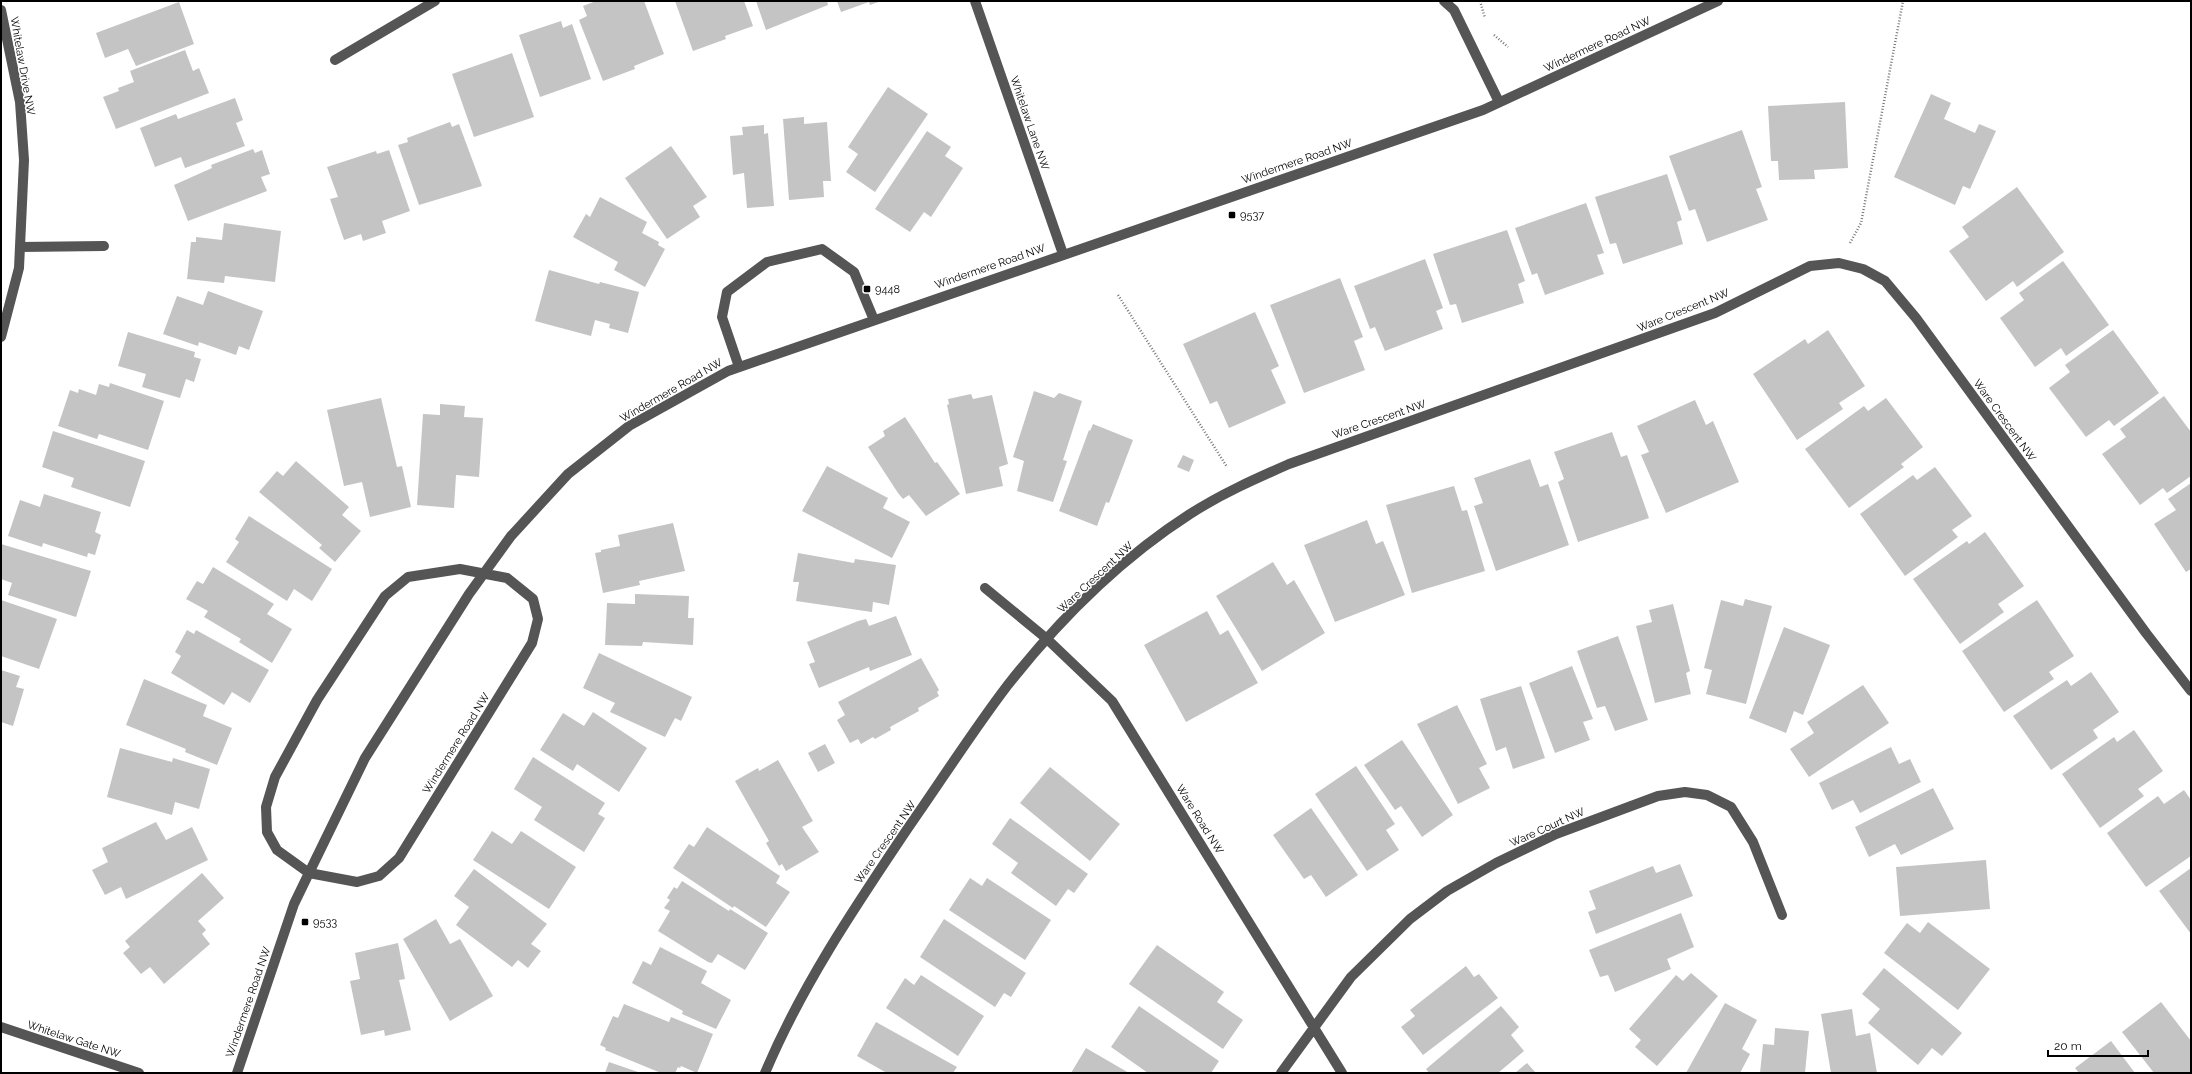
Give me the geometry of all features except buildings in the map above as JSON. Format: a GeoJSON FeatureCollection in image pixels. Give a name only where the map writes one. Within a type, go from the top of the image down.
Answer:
{"type":"FeatureCollection","features":[{"type":"Feature","properties":{"kind":"street"},"geometry":{"type":"LineString","coordinates":[[335,60],[435,1]]}},
{"type":"Feature","properties":{"kind":"street","name":"Whitelaw Lane NW"},"geometry":{"type":"LineString","coordinates":[[975,1],[1063,254]]}},
{"type":"Feature","properties":{"kind":"street"},"geometry":{"type":"LineString","coordinates":[[1444,1],[1454,10],[1499,102]]}},
{"type":"Feature","properties":{"kind":"street","name":"Windermere Road NW"},"geometry":{"type":"LineString","coordinates":[[237,1073],[294,904],[365,758],[464,600],[511,536],[568,474],[629,426],[728,371],[1475,112],[1718,1]]}},
{"type":"Feature","properties":{"kind":"street","name":"Whitelaw Drive NW"},"geometry":{"type":"LineString","coordinates":[[1,10],[20,102],[24,160],[19,268],[1,337]]}},
{"type":"Feature","properties":{"kind":"street"},"geometry":{"type":"LineString","coordinates":[[20,247],[104,246]]}},
{"type":"Feature","properties":{"kind":"street","name":"Windermere Road NW"},"geometry":{"type":"LineString","coordinates":[[739,367],[722,317],[727,292],[767,262],[822,249],[854,272],[874,320]]}},
{"type":"Feature","properties":{"kind":"street","name":"Ware Crescent NW"},"geometry":{"type":"LineString","coordinates":[[765,1073],[794,1008],[849,915],[983,720],[1008,686],[1047,639],[1135,554],[1190,515],[1239,486],[1289,464],[1715,313],[1810,266],[1839,263],[1863,269],[1885,281],[1912,313],[2146,633],[2191,691]]}},
{"type":"Feature","properties":{"kind":"street","name":"Windermere Road NW"},"geometry":{"type":"LineString","coordinates":[[460,569],[484,574],[507,578],[533,599],[538,619],[532,643],[399,858],[380,876],[357,882],[309,873],[278,850],[267,832],[266,807],[275,777],[317,700],[385,596],[408,576],[460,569]]}},
{"type":"Feature","properties":{"kind":"street"},"geometry":{"type":"LineString","coordinates":[[985,588],[1047,639]]}},
{"type":"Feature","properties":{"kind":"street","name":"Ware Road NW"},"geometry":{"type":"LineString","coordinates":[[1047,639],[1087,675],[1112,701],[1342,1073]]}},
{"type":"Feature","properties":{"kind":"street","name":"Ware Court NW"},"geometry":{"type":"LineString","coordinates":[[1314,1027],[1351,977],[1376,951],[1410,919],[1447,891],[1496,863],[1556,834],[1658,796],[1685,792],[1707,795],[1731,807],[1753,842],[1782,915]]}},
{"type":"Feature","properties":{"kind":"street","name":"Whitelaw Gate NW"},"geometry":{"type":"LineString","coordinates":[[1,1027],[138,1073]]}},
{"type":"Feature","properties":{"kind":"street"},"geometry":{"type":"LineString","coordinates":[[1281,1073],[1314,1027]]}},
{"type":"Feature","properties":{"kind":"path"},"geometry":{"type":"LineString","coordinates":[[1480,1],[1487,24]]}},
{"type":"Feature","properties":{"kind":"path"},"geometry":{"type":"LineString","coordinates":[[1839,263],[1861,223],[1903,1]]}},
{"type":"Feature","properties":{"kind":"path"},"geometry":{"type":"LineString","coordinates":[[1490,29],[1496,39],[1508,47]]}},
{"type":"Feature","properties":{"kind":"path"},"geometry":{"type":"LineString","coordinates":[[1118,295],[1239,486]]}},
{"type":"Feature","properties":{"kind":"place","name":"9537"},"geometry":{"type":"Point","coordinates":[1232,215]}},
{"type":"Feature","properties":{"kind":"place","name":"9448"},"geometry":{"type":"Point","coordinates":[867,289]}},
{"type":"Feature","properties":{"kind":"place","name":"9533"},"geometry":{"type":"Point","coordinates":[305,922]}}]}
